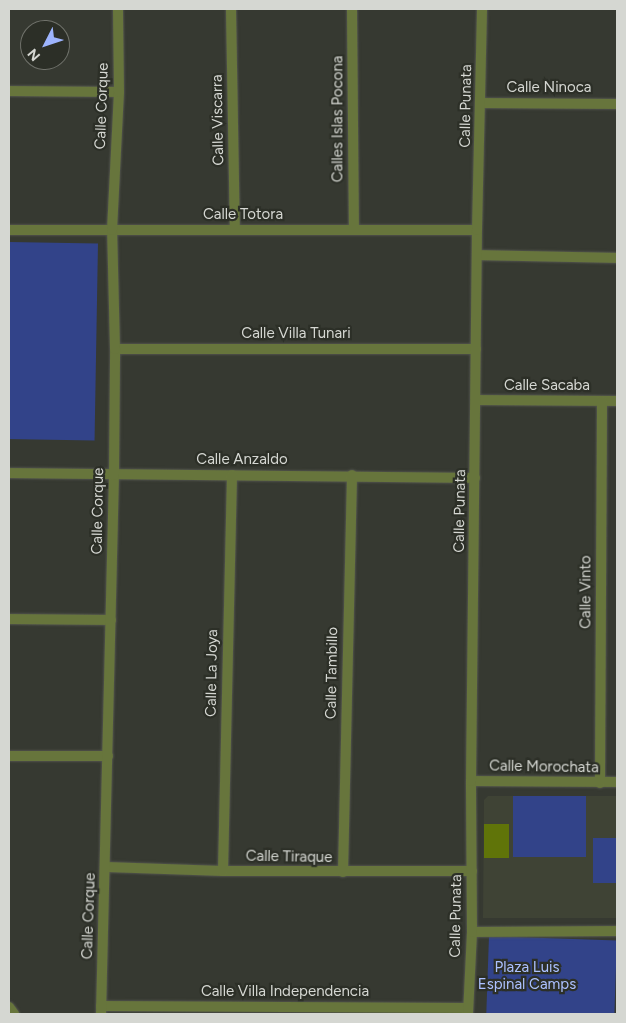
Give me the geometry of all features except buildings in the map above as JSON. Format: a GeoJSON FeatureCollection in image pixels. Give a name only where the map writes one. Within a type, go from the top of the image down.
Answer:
{"type":"FeatureCollection","features":[{"type":"Feature","properties":{"kind":"street","name":"Calle Corque"},"geometry":{"type":"LineString","coordinates":[[101,1010],[106,867],[114,476],[116,349],[112,230],[119,92],[118,9]]}},
{"type":"Feature","properties":{"kind":"street","name":"Calle Viscarra"},"geometry":{"type":"LineString","coordinates":[[231,9],[235,230]]}},
{"type":"Feature","properties":{"kind":"street","name":"Calles Islas Pocona"},"geometry":{"type":"LineString","coordinates":[[352,9],[354,230]]}},
{"type":"Feature","properties":{"kind":"street","name":"Calle Punata"},"geometry":{"type":"LineString","coordinates":[[468,1011],[472,932],[471,781],[477,230],[482,9]]}},
{"type":"Feature","properties":{"kind":"street"},"geometry":{"type":"LineString","coordinates":[[9,91],[119,92]]}},
{"type":"Feature","properties":{"kind":"street","name":"Calle Ninoca"},"geometry":{"type":"LineString","coordinates":[[481,103],[617,104]]}},
{"type":"Feature","properties":{"kind":"street","name":"Calle Totora"},"geometry":{"type":"LineString","coordinates":[[9,230],[477,230]]}},
{"type":"Feature","properties":{"kind":"street"},"geometry":{"type":"LineString","coordinates":[[478,255],[617,258]]}},
{"type":"Feature","properties":{"kind":"street","name":"Calle Villa Tunari"},"geometry":{"type":"LineString","coordinates":[[116,349],[476,349]]}},
{"type":"Feature","properties":{"kind":"street","name":"Calle Sacaba"},"geometry":{"type":"LineString","coordinates":[[476,400],[617,401]]}},
{"type":"Feature","properties":{"kind":"street","name":"Calle Vinto"},"geometry":{"type":"LineString","coordinates":[[600,783],[602,401]]}},
{"type":"Feature","properties":{"kind":"street","name":"Calle Anzaldo"},"geometry":{"type":"LineString","coordinates":[[9,473],[114,476],[352,475],[475,478]]}},
{"type":"Feature","properties":{"kind":"street","name":"Calle La Joya"},"geometry":{"type":"LineString","coordinates":[[223,871],[232,475]]}},
{"type":"Feature","properties":{"kind":"street","name":"Calle Tambillo"},"geometry":{"type":"LineString","coordinates":[[343,872],[352,475]]}},
{"type":"Feature","properties":{"kind":"street"},"geometry":{"type":"LineString","coordinates":[[9,619],[111,620]]}},
{"type":"Feature","properties":{"kind":"street"},"geometry":{"type":"LineString","coordinates":[[9,756],[108,756]]}},
{"type":"Feature","properties":{"kind":"street","name":"Calle Morochata"},"geometry":{"type":"LineString","coordinates":[[471,781],[617,782]]}},
{"type":"Feature","properties":{"kind":"street","name":"Calle Tiraque"},"geometry":{"type":"LineString","coordinates":[[106,867],[223,871],[472,871]]}},
{"type":"Feature","properties":{"kind":"street"},"geometry":{"type":"LineString","coordinates":[[472,932],[617,931]]}},
{"type":"Feature","properties":{"kind":"street"},"geometry":{"type":"LineString","coordinates":[[9,1007],[14,1014]]}},
{"type":"Feature","properties":{"kind":"street","name":"Calle Villa Independencia"},"geometry":{"type":"LineString","coordinates":[[101,1010],[468,1011]]}},
{"type":"Feature","properties":{"kind":"shaded area"},"geometry":{"type":"Polygon","coordinates":[[[488,796],[617,796],[617,918],[483,918],[484,800],[488,796]]]}},
{"type":"Feature","properties":{"kind":"green space"},"geometry":{"type":"Polygon","coordinates":[[[9,242],[98,244],[95,441],[9,439],[9,242]]]}},
{"type":"Feature","properties":{"kind":"green space"},"geometry":{"type":"Polygon","coordinates":[[[513,796],[586,796],[586,857],[513,857],[513,796]]]}},
{"type":"Feature","properties":{"kind":"green space"},"geometry":{"type":"Polygon","coordinates":[[[593,838],[617,838],[617,883],[593,883],[593,838]]]}},
{"type":"Feature","properties":{"kind":"green space","name":"Plaza Luis Espinal Camps"},"geometry":{"type":"Polygon","coordinates":[[[489,936],[617,940],[614,1014],[486,1014],[489,936]]]}}]}
